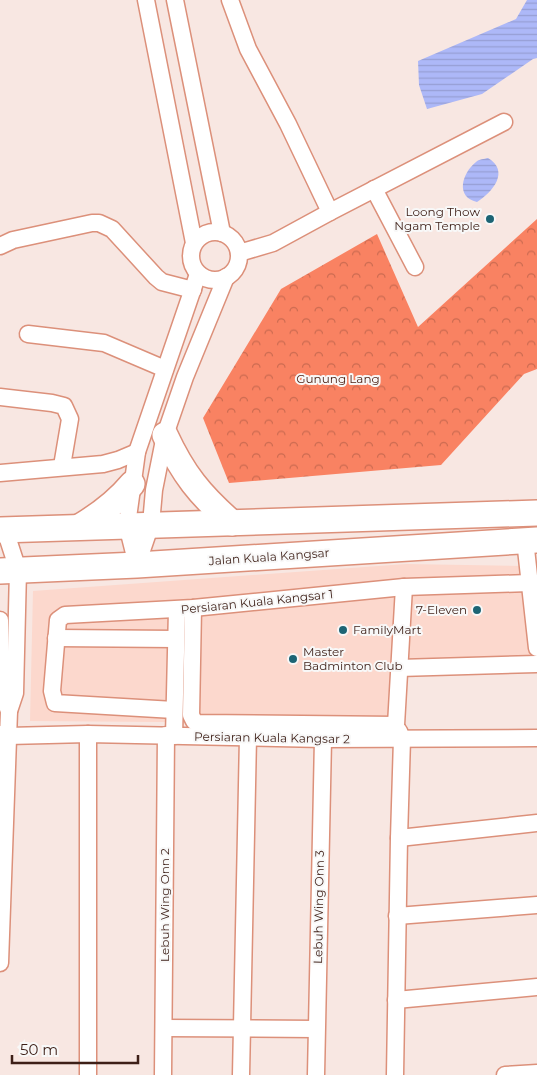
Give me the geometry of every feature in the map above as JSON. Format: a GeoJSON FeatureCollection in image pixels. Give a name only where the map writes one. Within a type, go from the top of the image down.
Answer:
{"type":"FeatureCollection","features":[{"type":"Feature","properties":{"kind":"highway"},"geometry":{"type":"LineString","coordinates":[[165,435],[178,462],[191,482],[209,503],[232,523]]}},
{"type":"Feature","properties":{"kind":"highway"},"geometry":{"type":"LineString","coordinates":[[79,527],[119,500],[132,484]]}},
{"type":"Feature","properties":{"kind":"highway"},"geometry":{"type":"LineString","coordinates":[[2,530],[537,513]]}},
{"type":"Feature","properties":{"kind":"highway","name":"Jalan Kuala Kangsar"},"geometry":{"type":"LineString","coordinates":[[6,569],[138,565],[531,540]]}},
{"type":"Feature","properties":{"kind":"street"},"geometry":{"type":"LineString","coordinates":[[146,0],[194,242],[190,256],[194,269],[198,274],[212,280],[226,277],[232,273],[236,267],[239,253],[233,241],[222,233],[215,232],[207,233],[194,242]]}},
{"type":"Feature","properties":{"kind":"street"},"geometry":{"type":"LineString","coordinates":[[175,0],[222,233]]}},
{"type":"Feature","properties":{"kind":"street"},"geometry":{"type":"LineString","coordinates":[[230,0],[248,49],[288,124],[330,212]]}},
{"type":"Feature","properties":{"kind":"street"},"geometry":{"type":"LineString","coordinates":[[239,253],[273,243],[504,122]]}},
{"type":"Feature","properties":{"kind":"street"},"geometry":{"type":"LineString","coordinates":[[374,189],[415,267]]}},
{"type":"Feature","properties":{"kind":"street"},"geometry":{"type":"LineString","coordinates":[[0,246],[13,240],[99,223],[112,229],[162,282],[193,290]]}},
{"type":"Feature","properties":{"kind":"street"},"geometry":{"type":"LineString","coordinates":[[138,565],[139,525],[132,484],[137,452],[198,274]]}},
{"type":"Feature","properties":{"kind":"street"},"geometry":{"type":"LineString","coordinates":[[138,565],[139,525],[154,490],[165,435],[185,377],[226,277]]}},
{"type":"Feature","properties":{"kind":"street"},"geometry":{"type":"LineString","coordinates":[[28,334],[104,343],[165,369]]}},
{"type":"Feature","properties":{"kind":"street"},"geometry":{"type":"LineString","coordinates":[[0,397],[64,406],[70,419],[62,466]]}},
{"type":"Feature","properties":{"kind":"street"},"geometry":{"type":"LineString","coordinates":[[0,473],[62,466],[103,464],[137,452]]}},
{"type":"Feature","properties":{"kind":"street"},"geometry":{"type":"LineString","coordinates":[[0,963],[4,735],[15,692],[2,530]]}},
{"type":"Feature","properties":{"kind":"street"},"geometry":{"type":"LineString","coordinates":[[531,540],[529,583],[537,648]]}},
{"type":"Feature","properties":{"kind":"street","name":"Persiaran Kuala Kangsar 1"},"geometry":{"type":"LineString","coordinates":[[174,710],[58,704],[54,701],[52,691],[58,620],[65,615],[185,609],[404,587],[529,583]]}},
{"type":"Feature","properties":{"kind":"street"},"geometry":{"type":"LineString","coordinates":[[395,1075],[399,838],[399,668],[404,587]]}},
{"type":"Feature","properties":{"kind":"street"},"geometry":{"type":"LineString","coordinates":[[185,609],[190,714],[197,723],[399,732]]}},
{"type":"Feature","properties":{"kind":"street","name":"Lebuh Wing Onn 2"},"geometry":{"type":"LineString","coordinates":[[163,1075],[170,736],[174,710],[176,639],[185,609]]}},
{"type":"Feature","properties":{"kind":"street"},"geometry":{"type":"LineString","coordinates":[[0,620],[1,691],[9,711]]}},
{"type":"Feature","properties":{"kind":"street"},"geometry":{"type":"LineString","coordinates":[[56,638],[176,639]]}},
{"type":"Feature","properties":{"kind":"street"},"geometry":{"type":"LineString","coordinates":[[399,668],[537,664]]}},
{"type":"Feature","properties":{"kind":"street","name":"Persiaran Kuala Kangsar 2"},"geometry":{"type":"LineString","coordinates":[[4,735],[88,734],[323,739],[399,732],[537,738]]}},
{"type":"Feature","properties":{"kind":"street"},"geometry":{"type":"LineString","coordinates":[[88,734],[88,1075]]}},
{"type":"Feature","properties":{"kind":"street"},"geometry":{"type":"LineString","coordinates":[[241,1075],[248,737]]}},
{"type":"Feature","properties":{"kind":"street","name":"Lebuh Wing Onn 3"},"geometry":{"type":"LineString","coordinates":[[316,1075],[323,739]]}},
{"type":"Feature","properties":{"kind":"street"},"geometry":{"type":"LineString","coordinates":[[399,838],[537,823]]}},
{"type":"Feature","properties":{"kind":"street"},"geometry":{"type":"LineString","coordinates":[[397,916],[537,905]]}},
{"type":"Feature","properties":{"kind":"street"},"geometry":{"type":"LineString","coordinates":[[396,1000],[537,986]]}},
{"type":"Feature","properties":{"kind":"street"},"geometry":{"type":"LineString","coordinates":[[164,1028],[242,1027],[316,1029]]}},
{"type":"Feature","properties":{"kind":"street"},"geometry":{"type":"LineString","coordinates":[[505,1075],[537,1073]]}},
{"type":"Feature","properties":{"kind":"shaded area"},"geometry":{"type":"Polygon","coordinates":[[[406,564],[527,566],[537,642],[537,663],[400,667],[401,724],[30,721],[33,591],[406,564]]]}},
{"type":"Feature","properties":{"kind":"green space","name":"Gunung Lang"},"geometry":{"type":"Polygon","coordinates":[[[537,219],[537,369],[524,374],[441,465],[229,483],[203,418],[281,289],[377,234],[418,327],[537,219]]]}},
{"type":"Feature","properties":{"kind":"water"},"geometry":{"type":"Polygon","coordinates":[[[527,0],[537,0],[537,58],[482,94],[427,109],[419,85],[418,61],[516,19],[527,0]]]}},
{"type":"Feature","properties":{"kind":"water"},"geometry":{"type":"Polygon","coordinates":[[[488,158],[498,169],[497,181],[489,193],[477,202],[470,199],[463,190],[464,178],[476,162],[488,158]]]}},
{"type":"Feature","properties":{"kind":"place","name":"Loong Thow Ngam Temple"},"geometry":{"type":"Point","coordinates":[490,219]}},
{"type":"Feature","properties":{"kind":"place","name":"7-Eleven"},"geometry":{"type":"Point","coordinates":[477,610]}},
{"type":"Feature","properties":{"kind":"place","name":"FamilyMart"},"geometry":{"type":"Point","coordinates":[343,630]}},
{"type":"Feature","properties":{"kind":"place","name":"Master Badminton Club"},"geometry":{"type":"Point","coordinates":[293,659]}}]}
